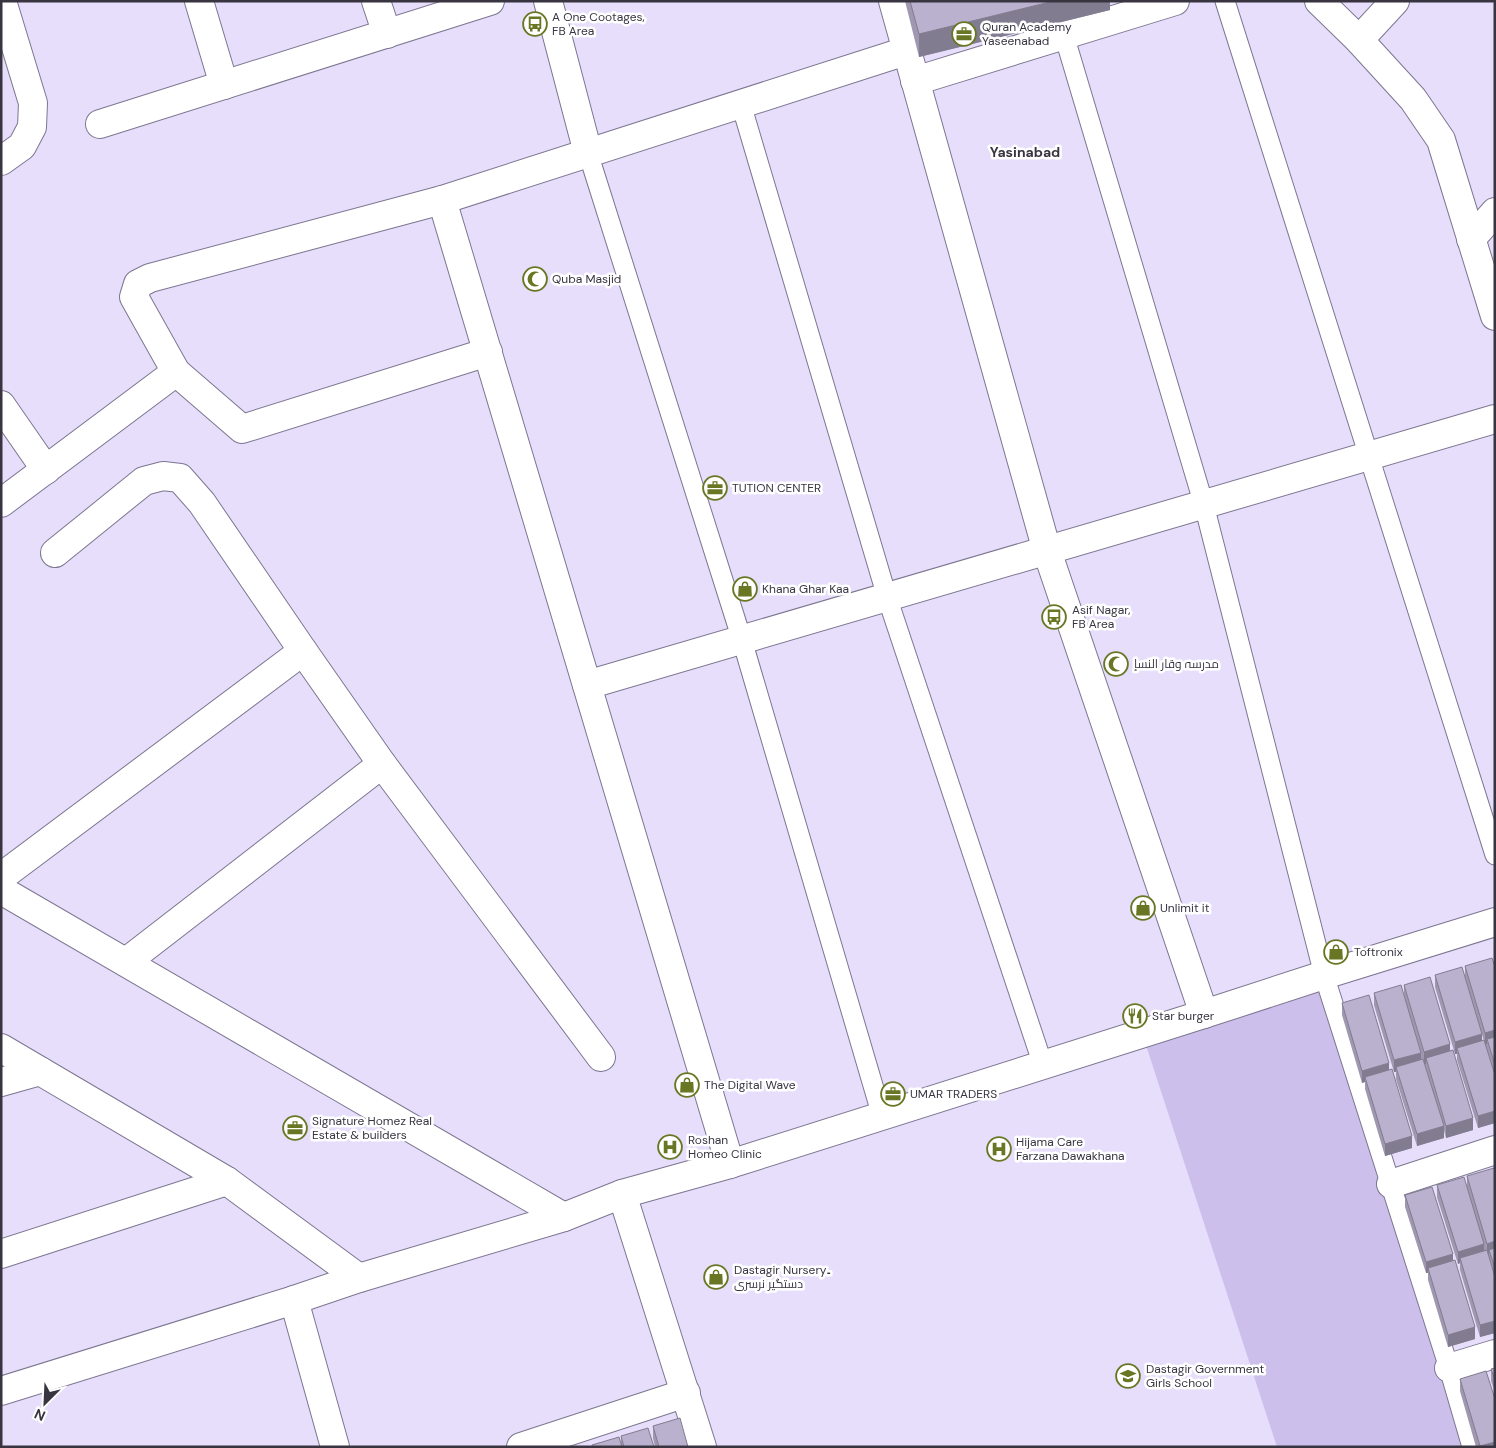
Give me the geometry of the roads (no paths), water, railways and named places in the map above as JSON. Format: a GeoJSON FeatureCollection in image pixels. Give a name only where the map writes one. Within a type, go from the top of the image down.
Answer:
{"type":"FeatureCollection","features":[{"type":"Feature","properties":{"kind":"street"},"geometry":{"type":"LineString","coordinates":[[1,161],[22,146],[32,127],[32,103],[2,1]]}},
{"type":"Feature","properties":{"kind":"street"},"geometry":{"type":"LineString","coordinates":[[199,1],[224,85]]}},
{"type":"Feature","properties":{"kind":"street"},"geometry":{"type":"LineString","coordinates":[[376,1],[386,34]]}},
{"type":"Feature","properties":{"kind":"street"},"geometry":{"type":"LineString","coordinates":[[100,124],[490,1]]}},
{"type":"Feature","properties":{"kind":"street"},"geometry":{"type":"LineString","coordinates":[[548,1],[588,153]]}},
{"type":"Feature","properties":{"kind":"street"},"geometry":{"type":"LineString","coordinates":[[893,1],[1047,551],[1204,1014]]}},
{"type":"Feature","properties":{"kind":"street"},"geometry":{"type":"LineString","coordinates":[[915,81],[1175,1]]}},
{"type":"Feature","properties":{"kind":"street"},"geometry":{"type":"LineString","coordinates":[[1319,1],[1359,40],[1413,98],[1440,140],[1495,316]]}},
{"type":"Feature","properties":{"kind":"street"},"geometry":{"type":"LineString","coordinates":[[1359,40],[1395,1]]}},
{"type":"Feature","properties":{"kind":"street"},"geometry":{"type":"LineString","coordinates":[[488,352],[242,429],[176,372],[134,297],[138,284],[150,278],[442,200],[906,50]]}},
{"type":"Feature","properties":{"kind":"street"},"geometry":{"type":"LineString","coordinates":[[442,200],[730,1164]]}},
{"type":"Feature","properties":{"kind":"street"},"geometry":{"type":"LineString","coordinates":[[1471,239],[1495,212]]}},
{"type":"Feature","properties":{"kind":"street"},"geometry":{"type":"LineString","coordinates":[[1,503],[176,372]]}},
{"type":"Feature","properties":{"kind":"street"},"geometry":{"type":"LineString","coordinates":[[1,405],[46,470]]}},
{"type":"Feature","properties":{"kind":"street"},"geometry":{"type":"LineString","coordinates":[[587,685],[1495,419]]}},
{"type":"Feature","properties":{"kind":"street"},"geometry":{"type":"LineString","coordinates":[[55,553],[144,481],[163,476],[180,478],[202,503],[382,764],[601,1057]]}},
{"type":"Feature","properties":{"kind":"street"},"geometry":{"type":"LineString","coordinates":[[1,878],[303,652]]}},
{"type":"Feature","properties":{"kind":"street"},"geometry":{"type":"LineString","coordinates":[[126,962],[382,764]]}},
{"type":"Feature","properties":{"kind":"street"},"geometry":{"type":"LineString","coordinates":[[1,890],[564,1217]]}},
{"type":"Feature","properties":{"kind":"street"},"geometry":{"type":"LineString","coordinates":[[1,1391],[359,1278],[564,1217],[622,1194],[730,1164],[1495,922]]}},
{"type":"Feature","properties":{"kind":"street"},"geometry":{"type":"LineString","coordinates":[[1,1048],[227,1181],[359,1278]]}},
{"type":"Feature","properties":{"kind":"street"},"geometry":{"type":"LineString","coordinates":[[1,1082],[40,1071]]}},
{"type":"Feature","properties":{"kind":"street"},"geometry":{"type":"LineString","coordinates":[[1391,1184],[1495,1150]]}},
{"type":"Feature","properties":{"kind":"street"},"geometry":{"type":"LineString","coordinates":[[1,1254],[227,1181]]}},
{"type":"Feature","properties":{"kind":"street"},"geometry":{"type":"LineString","coordinates":[[622,1194],[702,1447]]}},
{"type":"Feature","properties":{"kind":"street"},"geometry":{"type":"LineString","coordinates":[[294,1300],[335,1447]]}},
{"type":"Feature","properties":{"kind":"street"},"geometry":{"type":"LineString","coordinates":[[1449,1368],[1495,1354]]}},
{"type":"Feature","properties":{"kind":"street"},"geometry":{"type":"LineString","coordinates":[[521,1447],[686,1393]]}},
{"type":"Feature","properties":{"kind":"lane"},"geometry":{"type":"LineString","coordinates":[[1225,1],[1495,855]]}},
{"type":"Feature","properties":{"kind":"lane"},"geometry":{"type":"LineString","coordinates":[[1064,35],[1204,505],[1324,975],[1449,1368],[1472,1447]]}},
{"type":"Feature","properties":{"kind":"lane"},"geometry":{"type":"LineString","coordinates":[[741,104],[888,598],[1043,1065]]}},
{"type":"Feature","properties":{"kind":"lane"},"geometry":{"type":"LineString","coordinates":[[588,153],[742,640],[882,1116]]}},
{"type":"Feature","properties":{"kind":"place","name":"A One Cootages, FB Area"},"geometry":{"type":"Point","coordinates":[535,24]}},
{"type":"Feature","properties":{"kind":"place","name":"Quran Academy Yaseenabad"},"geometry":{"type":"Point","coordinates":[964,34]}},
{"type":"Feature","properties":{"kind":"place","name":"Quba Masjid"},"geometry":{"type":"Point","coordinates":[535,279]}},
{"type":"Feature","properties":{"kind":"place","name":"TUTION CENTER"},"geometry":{"type":"Point","coordinates":[715,488]}},
{"type":"Feature","properties":{"kind":"place","name":"Khana Ghar Kaa"},"geometry":{"type":"Point","coordinates":[745,589]}},
{"type":"Feature","properties":{"kind":"place","name":"Asif Nagar, FB Area"},"geometry":{"type":"Point","coordinates":[1054,617]}},
{"type":"Feature","properties":{"kind":"place","name":"مدرسہ وقار النسإ"},"geometry":{"type":"Point","coordinates":[1116,664]}},
{"type":"Feature","properties":{"kind":"place","name":"Unlimit it"},"geometry":{"type":"Point","coordinates":[1143,908]}},
{"type":"Feature","properties":{"kind":"place","name":"Toftronix"},"geometry":{"type":"Point","coordinates":[1336,952]}},
{"type":"Feature","properties":{"kind":"place","name":"Star burger"},"geometry":{"type":"Point","coordinates":[1135,1016]}},
{"type":"Feature","properties":{"kind":"place","name":"The Digital Wave"},"geometry":{"type":"Point","coordinates":[687,1085]}},
{"type":"Feature","properties":{"kind":"place","name":"UMAR TRADERS"},"geometry":{"type":"Point","coordinates":[893,1094]}},
{"type":"Feature","properties":{"kind":"place","name":"Signature Homez Real Estate & builders"},"geometry":{"type":"Point","coordinates":[295,1128]}},
{"type":"Feature","properties":{"kind":"place","name":"Roshan Homeo Clinic"},"geometry":{"type":"Point","coordinates":[670,1147]}},
{"type":"Feature","properties":{"kind":"place","name":"Hijama Care Farzana Dawakhana"},"geometry":{"type":"Point","coordinates":[999,1149]}},
{"type":"Feature","properties":{"kind":"place","name":"Dastagir Nursery۔ دستگیر نرسری"},"geometry":{"type":"Point","coordinates":[716,1277]}},
{"type":"Feature","properties":{"kind":"place","name":"Dastagir Government Girls School"},"geometry":{"type":"Point","coordinates":[1128,1376]}},
{"type":"Feature","properties":{"kind":"district","name":"Yasinabad"},"geometry":{"type":"Point","coordinates":[1025,152]}}]}
